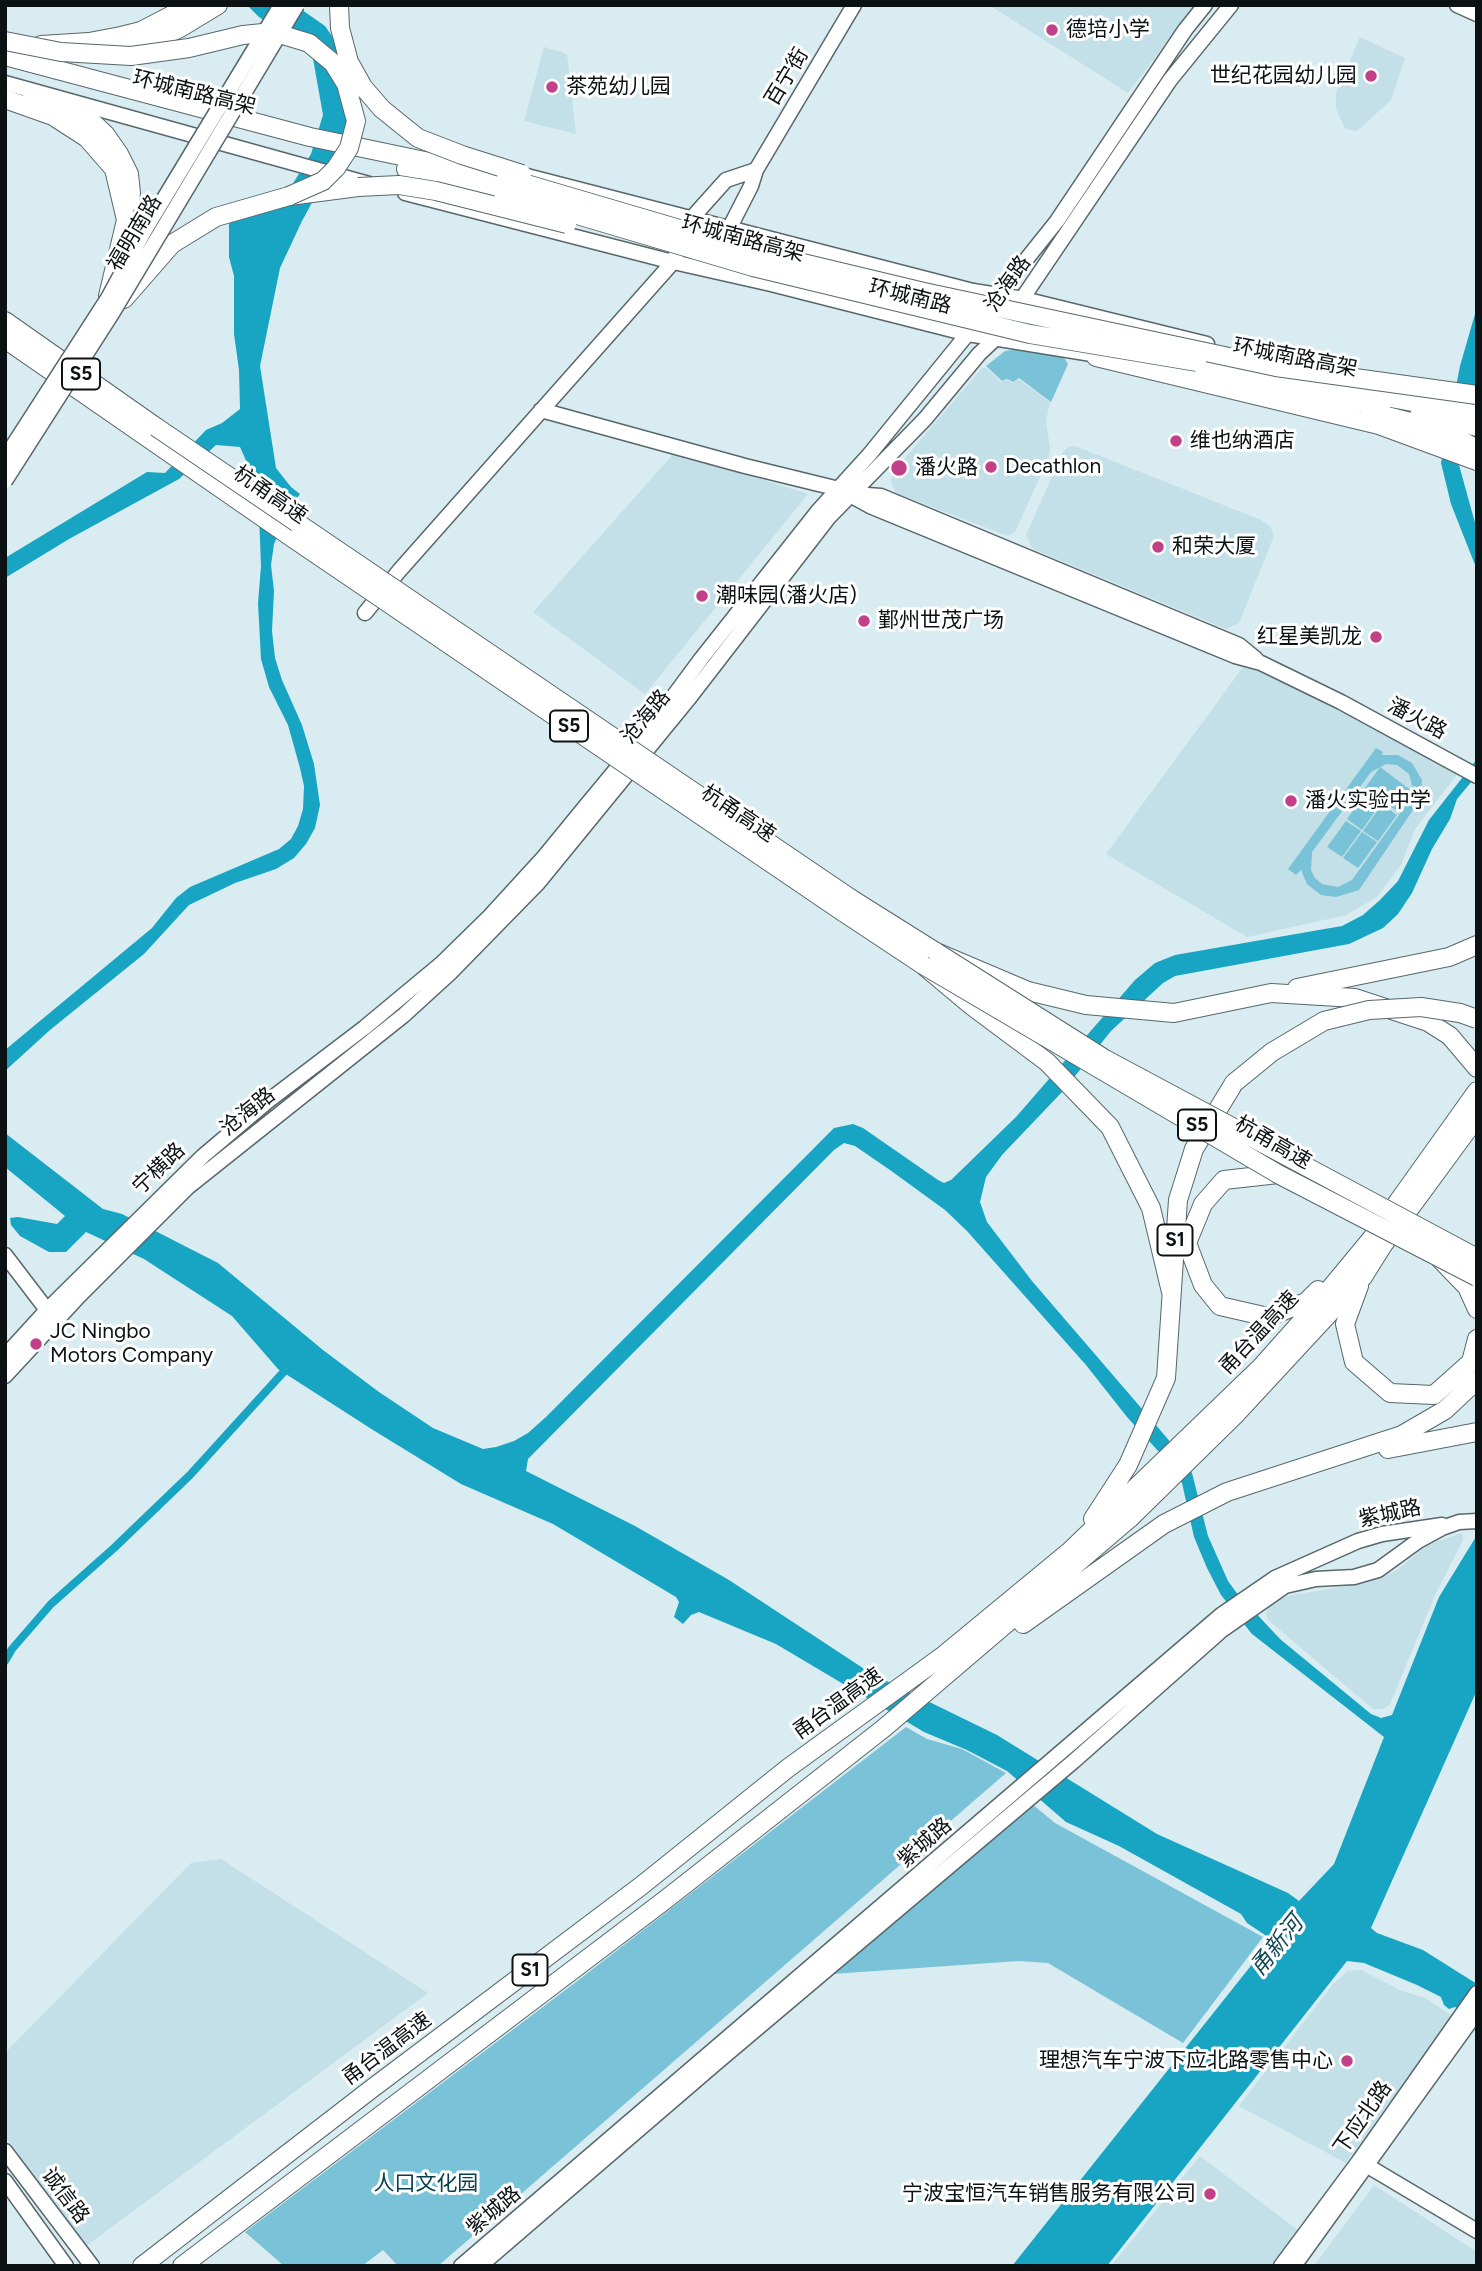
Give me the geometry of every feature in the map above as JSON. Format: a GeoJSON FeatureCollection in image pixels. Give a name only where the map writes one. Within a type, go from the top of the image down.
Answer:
{"type":"FeatureCollection","features":[{"type":"Feature","properties":{"kind":"highway"},"geometry":{"type":"LineString","coordinates":[[83,48],[141,31],[191,5]]}},
{"type":"Feature","properties":{"kind":"highway"},"geometry":{"type":"LineString","coordinates":[[83,48],[150,41],[180,28],[218,5]]}},
{"type":"Feature","properties":{"kind":"highway"},"geometry":{"type":"LineString","coordinates":[[339,5],[340,28],[349,62],[363,87],[382,108],[418,138],[462,155],[625,206],[757,260]]}},
{"type":"Feature","properties":{"kind":"highway"},"geometry":{"type":"LineString","coordinates":[[5,45],[83,48],[131,56],[273,32],[309,43],[333,63],[346,84],[356,121],[349,148],[336,168],[323,181],[289,196]]}},
{"type":"Feature","properties":{"kind":"highway","name":"环城南路高架"},"geometry":{"type":"LineString","coordinates":[[5,56],[310,137],[506,178],[757,260],[1225,352],[1276,367],[1477,395]]}},
{"type":"Feature","properties":{"kind":"highway","name":"环城南路高架"},"geometry":{"type":"LineString","coordinates":[[5,68],[503,193],[1030,334],[1477,412]]}},
{"type":"Feature","properties":{"kind":"highway"},"geometry":{"type":"LineString","coordinates":[[5,90],[61,106],[90,120],[105,134],[129,174],[131,193],[110,305]]}},
{"type":"Feature","properties":{"kind":"highway"},"geometry":{"type":"LineString","coordinates":[[5,99],[52,116],[87,138],[114,169],[127,220]]}},
{"type":"Feature","properties":{"kind":"highway"},"geometry":{"type":"LineString","coordinates":[[110,305],[172,244],[216,217],[289,196],[333,189],[399,185],[436,191],[757,260]]}},
{"type":"Feature","properties":{"kind":"highway","name":"杭甬高速"},"geometry":{"type":"LineString","coordinates":[[5,321],[152,432],[705,819],[1278,1174],[1477,1277]]}},
{"type":"Feature","properties":{"kind":"highway"},"geometry":{"type":"LineString","coordinates":[[1030,334],[1096,358],[1379,425],[1477,461]]}},
{"type":"Feature","properties":{"kind":"highway","name":"杭甬高速"},"geometry":{"type":"LineString","coordinates":[[5,340],[152,432]]}},
{"type":"Feature","properties":{"kind":"highway"},"geometry":{"type":"LineString","coordinates":[[1225,352],[1477,383]]}},
{"type":"Feature","properties":{"kind":"highway"},"geometry":{"type":"LineString","coordinates":[[1224,377],[1442,425],[1477,449]]}},
{"type":"Feature","properties":{"kind":"highway"},"geometry":{"type":"LineString","coordinates":[[929,959],[1028,991],[1086,1005],[1174,1013],[1449,957],[1477,945]]}},
{"type":"Feature","properties":{"kind":"highway"},"geometry":{"type":"LineString","coordinates":[[929,959],[971,1006],[1047,1062],[1110,1127],[1152,1208],[1171,1292]]}},
{"type":"Feature","properties":{"kind":"highway","name":"杭甬高速"},"geometry":{"type":"LineString","coordinates":[[929,959],[1105,1059],[1477,1258]]}},
{"type":"Feature","properties":{"kind":"highway"},"geometry":{"type":"LineString","coordinates":[[1271,993],[1355,998],[1428,1022],[1450,1037],[1477,1068]]}},
{"type":"Feature","properties":{"kind":"highway","name":"S1"},"geometry":{"type":"LineString","coordinates":[[1070,1552],[1128,1465],[1166,1378],[1178,1200],[1194,1149],[1234,1083],[1272,1052],[1324,1021],[1346,1015],[1368,1010],[1421,1007],[1460,1013],[1477,1019]]}},
{"type":"Feature","properties":{"kind":"highway","name":"甬台温高速"},"geometry":{"type":"LineString","coordinates":[[142,2266],[641,1886],[788,1768],[944,1655],[1070,1552],[1182,1453],[1237,1413],[1363,1277],[1471,1112],[1477,1091]]}},
{"type":"Feature","properties":{"kind":"highway"},"geometry":{"type":"LineString","coordinates":[[1278,1174],[1224,1180],[1203,1204],[1187,1243],[1203,1285],[1220,1306],[1268,1317],[1306,1303],[1329,1280],[1416,1166],[1471,1112]]}},
{"type":"Feature","properties":{"kind":"highway","name":"甬台温高速"},"geometry":{"type":"LineString","coordinates":[[190,2260],[654,1909],[898,1716],[1069,1571],[1167,1481],[1182,1453],[1319,1302],[1471,1112]]}},
{"type":"Feature","properties":{"kind":"highway"},"geometry":{"type":"LineString","coordinates":[[1440,1259],[1467,1287],[1477,1309]]}},
{"type":"Feature","properties":{"kind":"highway"},"geometry":{"type":"LineString","coordinates":[[1363,1277],[1345,1324],[1354,1362],[1390,1393],[1434,1395],[1471,1362],[1477,1339]]}},
{"type":"Feature","properties":{"kind":"highway"},"geometry":{"type":"LineString","coordinates":[[1343,1455],[1402,1435],[1445,1410],[1477,1380]]}},
{"type":"Feature","properties":{"kind":"highway","name":"S1"},"geometry":{"type":"LineString","coordinates":[[959,1665],[1059,1600],[1164,1524],[1227,1492],[1343,1455],[1476,1432]]}},
{"type":"Feature","properties":{"kind":"main road","name":"福明南路"},"geometry":{"type":"LineString","coordinates":[[5,458],[110,305],[145,230],[281,5]]}},
{"type":"Feature","properties":{"kind":"main road","name":"福明南路"},"geometry":{"type":"LineString","coordinates":[[5,481],[110,305],[297,5]]}},
{"type":"Feature","properties":{"kind":"main road","name":"百宁街"},"geometry":{"type":"LineString","coordinates":[[729,229],[751,186],[756,170],[854,5]]}},
{"type":"Feature","properties":{"kind":"main road","name":"沧海路"},"geometry":{"type":"LineString","coordinates":[[268,1101],[364,1028],[441,964],[544,857],[647,732],[701,659],[845,491],[1057,221],[1185,30],[1205,5]]}},
{"type":"Feature","properties":{"kind":"main road","name":"沧海路"},"geometry":{"type":"LineString","coordinates":[[5,1376],[147,1218],[404,1015],[501,923],[573,841],[690,697],[821,528],[845,491],[925,419],[995,339],[1170,80],[1231,5]]}},
{"type":"Feature","properties":{"kind":"main road"},"geometry":{"type":"LineString","coordinates":[[1458,5],[1477,14]]}},
{"type":"Feature","properties":{"kind":"main road","name":"环城南路"},"geometry":{"type":"LineString","coordinates":[[5,45],[64,65],[310,130],[546,180],[729,229],[997,296],[1024,299],[1225,352],[1447,398],[1477,412]]}},
{"type":"Feature","properties":{"kind":"main road","name":"环城南路"},"geometry":{"type":"LineString","coordinates":[[5,83],[339,176],[968,334],[1224,377]]}},
{"type":"Feature","properties":{"kind":"main road"},"geometry":{"type":"LineString","coordinates":[[365,613],[399,570],[673,262],[691,219],[726,180],[756,170]]}},
{"type":"Feature","properties":{"kind":"main road"},"geometry":{"type":"LineString","coordinates":[[1447,398],[1477,401]]}},
{"type":"Feature","properties":{"kind":"main road","name":"潘火路"},"geometry":{"type":"LineString","coordinates":[[541,410],[845,491],[884,512],[1235,656],[1261,663],[1341,702],[1477,776]]}},
{"type":"Feature","properties":{"kind":"main road"},"geometry":{"type":"LineString","coordinates":[[1442,425],[1477,429]]}},
{"type":"Feature","properties":{"kind":"main road","name":"宁横路"},"geometry":{"type":"LineString","coordinates":[[147,1218],[203,1156],[268,1101]]}},
{"type":"Feature","properties":{"kind":"main road","name":"沧海路"},"geometry":{"type":"LineString","coordinates":[[5,1356],[47,1310],[115,1252]]}},
{"type":"Feature","properties":{"kind":"main road"},"geometry":{"type":"LineString","coordinates":[[5,1255],[47,1310]]}},
{"type":"Feature","properties":{"kind":"main road"},"geometry":{"type":"LineString","coordinates":[[5,1264],[47,1310]]}},
{"type":"Feature","properties":{"kind":"main road"},"geometry":{"type":"LineString","coordinates":[[1456,1523],[1477,1521]]}},
{"type":"Feature","properties":{"kind":"main road","name":"紫城路"},"geometry":{"type":"LineString","coordinates":[[461,2266],[1221,1615],[1275,1578],[1358,1541],[1414,1528],[1456,1523]]}},
{"type":"Feature","properties":{"kind":"main road","name":"紫城路"},"geometry":{"type":"LineString","coordinates":[[480,2266],[1034,1796],[1222,1630],[1273,1593],[1298,1581],[1365,1574],[1392,1561],[1418,1541],[1456,1523]]}},
{"type":"Feature","properties":{"kind":"main road"},"geometry":{"type":"LineString","coordinates":[[1358,1541],[1388,1542],[1393,1547],[1392,1561]]}},
{"type":"Feature","properties":{"kind":"main road","name":"下应北路"},"geometry":{"type":"LineString","coordinates":[[1294,2266],[1459,2027],[1477,1993]]}},
{"type":"Feature","properties":{"kind":"main road","name":"下应北路"},"geometry":{"type":"LineString","coordinates":[[1459,2027],[1477,2012]]}},
{"type":"Feature","properties":{"kind":"main road","name":"诚信路"},"geometry":{"type":"LineString","coordinates":[[5,2151],[92,2266]]}},
{"type":"Feature","properties":{"kind":"main road"},"geometry":{"type":"LineString","coordinates":[[1363,2164],[1477,2231]]}},
{"type":"Feature","properties":{"kind":"main road","name":"下应北路"},"geometry":{"type":"LineString","coordinates":[[1281,2266],[1363,2164]]}},
{"type":"Feature","properties":{"kind":"main road","name":"诚信路"},"geometry":{"type":"LineString","coordinates":[[5,2181],[66,2266]]}},
{"type":"Feature","properties":{"kind":"shaded area"},"geometry":{"type":"Polygon","coordinates":[[[989,5],[1195,5],[1128,93],[989,5]]]}},
{"type":"Feature","properties":{"kind":"shaded area","name":"世纪花园幼儿园"},"geometry":{"type":"Polygon","coordinates":[[[1360,37],[1405,58],[1391,100],[1357,131],[1345,129],[1336,108],[1336,93],[1360,37]]]}},
{"type":"Feature","properties":{"kind":"shaded area","name":"茶苑幼儿园"},"geometry":{"type":"Polygon","coordinates":[[[544,47],[567,54],[576,134],[524,121],[544,47]]]}},
{"type":"Feature","properties":{"kind":"shaded area"},"geometry":{"type":"Polygon","coordinates":[[[982,368],[986,368],[1001,382],[1007,380],[1013,383],[1018,379],[1050,402],[1046,421],[1049,457],[1015,532],[1008,536],[896,493],[891,482],[893,472],[982,368]]]}},
{"type":"Feature","properties":{"kind":"shaded area"},"geometry":{"type":"Polygon","coordinates":[[[1075,446],[1261,520],[1270,526],[1274,536],[1239,623],[1226,629],[1033,549],[1026,535],[1063,452],[1068,447],[1075,446]]]}},
{"type":"Feature","properties":{"kind":"shaded area"},"geometry":{"type":"Polygon","coordinates":[[[675,452],[808,494],[645,694],[533,612],[675,452]]]}},
{"type":"Feature","properties":{"kind":"shaded area","name":"潘火实验中学"},"geometry":{"type":"Polygon","coordinates":[[[1246,663],[1458,773],[1415,829],[1401,865],[1377,897],[1346,915],[1247,937],[1106,854],[1246,663]]]}},
{"type":"Feature","properties":{"kind":"shaded area"},"geometry":{"type":"Polygon","coordinates":[[[1462,1533],[1463,1540],[1436,1593],[1390,1704],[1383,1709],[1373,1709],[1267,1619],[1266,1612],[1272,1602],[1292,1595],[1365,1583],[1396,1571],[1427,1545],[1462,1533]]]}},
{"type":"Feature","properties":{"kind":"shaded area"},"geometry":{"type":"Polygon","coordinates":[[[221,1859],[428,1993],[86,2246],[5,2136],[5,2053],[191,1863],[221,1859]]]}},
{"type":"Feature","properties":{"kind":"shaded area","name":"理想汽车宁波下应北路零售中心"},"geometry":{"type":"Polygon","coordinates":[[[1361,1970],[1400,1990],[1425,1998],[1451,2015],[1346,2163],[1239,2106],[1333,1984],[1348,1971],[1361,1970]]]}},
{"type":"Feature","properties":{"kind":"shaded area","name":"宁波宝恒汽车销售服务有限公司"},"geometry":{"type":"Polygon","coordinates":[[[1200,2156],[1299,2231],[1272,2266],[1111,2266],[1200,2156]]]}},
{"type":"Feature","properties":{"kind":"shaded area"},"geometry":{"type":"Polygon","coordinates":[[[1374,2185],[1477,2252],[1477,2266],[1314,2266],[1374,2185]]]}},
{"type":"Feature","properties":{"kind":"green space"},"geometry":{"type":"Polygon","coordinates":[[[1027,348],[1063,356],[1068,364],[1051,402],[1019,378],[1013,382],[1007,379],[1002,381],[986,366],[1005,351],[1027,348]]]}},
{"type":"Feature","properties":{"kind":"green space"},"geometry":{"type":"Polygon","coordinates":[[[1376,748],[1383,752],[1382,755],[1398,755],[1412,763],[1422,780],[1421,798],[1359,890],[1336,897],[1321,895],[1307,884],[1301,870],[1296,875],[1288,869],[1376,748]],[[1386,764],[1371,772],[1312,852],[1311,870],[1322,884],[1338,887],[1352,880],[1409,801],[1413,789],[1409,774],[1397,765],[1386,764]]]}},
{"type":"Feature","properties":{"kind":"green space"},"geometry":{"type":"Polygon","coordinates":[[[1380,767],[1412,791],[1397,811],[1365,788],[1380,767]]]}},
{"type":"Feature","properties":{"kind":"green space"},"geometry":{"type":"Polygon","coordinates":[[[1366,793],[1381,803],[1362,830],[1347,819],[1366,793]]]}},
{"type":"Feature","properties":{"kind":"green space"},"geometry":{"type":"Polygon","coordinates":[[[1382,804],[1397,815],[1378,841],[1363,831],[1382,804]]]}},
{"type":"Feature","properties":{"kind":"green space"},"geometry":{"type":"Polygon","coordinates":[[[1346,821],[1361,831],[1342,857],[1327,847],[1346,821]]]}},
{"type":"Feature","properties":{"kind":"green space"},"geometry":{"type":"Polygon","coordinates":[[[1362,832],[1377,842],[1358,868],[1343,858],[1362,832]]]}},
{"type":"Feature","properties":{"kind":"green space","name":"人口文化园"},"geometry":{"type":"Polygon","coordinates":[[[906,1727],[927,1739],[962,1749],[1006,1773],[438,2266],[398,2266],[383,2250],[362,2266],[284,2266],[245,2232],[576,1982],[906,1727]]]}},
{"type":"Feature","properties":{"kind":"green space"},"geometry":{"type":"Polygon","coordinates":[[[1032,1804],[1055,1823],[1263,1937],[1183,2043],[1048,1963],[1019,1961],[832,1974],[1032,1804]]]}},
{"type":"Feature","properties":{"kind":"water"},"geometry":{"type":"Polygon","coordinates":[[[247,5],[295,5],[325,26],[334,39],[340,57],[348,101],[346,130],[280,268],[260,366],[276,468],[300,494],[289,509],[274,544],[271,565],[274,591],[272,631],[275,658],[302,725],[314,764],[320,805],[315,828],[294,858],[276,869],[235,883],[189,905],[144,954],[50,1030],[5,1071],[5,1050],[152,928],[176,898],[190,887],[279,849],[291,839],[303,809],[304,786],[288,725],[269,687],[261,659],[258,488],[240,447],[216,445],[179,479],[69,539],[5,578],[5,558],[147,472],[165,473],[206,430],[222,423],[240,409],[229,223],[232,214],[289,190],[311,154],[323,115],[312,53],[259,17],[247,5]]]}},
{"type":"Feature","properties":{"kind":"water"},"geometry":{"type":"Polygon","coordinates":[[[1477,307],[1477,381],[1459,465],[1477,530],[1477,570],[1451,504],[1441,463],[1460,366],[1477,307]]]}},
{"type":"Feature","properties":{"kind":"water","name":"甬新河"},"geometry":{"type":"Polygon","coordinates":[[[1477,759],[1477,775],[1457,799],[1450,819],[1432,849],[1412,893],[1398,914],[1383,928],[1349,944],[1175,976],[1163,983],[1111,1031],[1063,1091],[1002,1155],[986,1177],[980,1202],[987,1222],[1032,1281],[1167,1438],[1192,1473],[1208,1536],[1228,1581],[1236,1592],[1280,1639],[1371,1714],[1381,1718],[1392,1715],[1439,1597],[1477,1535],[1477,1690],[1371,1928],[1377,1933],[1423,1950],[1477,1984],[1477,2018],[1455,2007],[1449,2009],[1441,1997],[1417,1985],[1364,1963],[1347,1961],[1107,2266],[1012,2266],[1269,1943],[1265,1935],[1247,1923],[1241,1914],[1119,1846],[1066,1822],[1007,1771],[924,1732],[776,1644],[699,1612],[691,1615],[683,1624],[674,1617],[679,1602],[676,1597],[553,1524],[461,1484],[373,1430],[278,1369],[232,1316],[144,1259],[86,1232],[66,1252],[49,1252],[20,1236],[11,1225],[10,1218],[57,1224],[65,1216],[5,1167],[5,1133],[103,1209],[122,1214],[218,1263],[323,1350],[433,1428],[483,1449],[496,1447],[528,1433],[546,1417],[834,1128],[853,1124],[863,1128],[938,1180],[944,1183],[951,1180],[1016,1117],[1135,980],[1155,963],[1175,955],[1342,926],[1363,915],[1398,881],[1429,820],[1477,759]],[[844,1143],[834,1150],[528,1459],[526,1471],[635,1526],[729,1580],[872,1674],[997,1735],[1157,1834],[1288,1893],[1299,1901],[1334,1864],[1384,1737],[1252,1634],[1221,1595],[1207,1568],[1194,1537],[1182,1483],[1159,1452],[967,1231],[945,1210],[855,1146],[844,1143]]]}},
{"type":"Feature","properties":{"kind":"waterway"},"geometry":{"type":"LineString","coordinates":[[5,1661],[51,1604],[190,1475],[289,1366]]}},
{"type":"Feature","properties":{"kind":"place","name":"德培小学"},"geometry":{"type":"Point","coordinates":[1052,30]}},
{"type":"Feature","properties":{"kind":"place","name":"世纪花园幼儿园"},"geometry":{"type":"Point","coordinates":[1371,76]}},
{"type":"Feature","properties":{"kind":"place","name":"茶苑幼儿园"},"geometry":{"type":"Point","coordinates":[552,87]}},
{"type":"Feature","properties":{"kind":"place","name":"维也纳酒店"},"geometry":{"type":"Point","coordinates":[1176,441]}},
{"type":"Feature","properties":{"kind":"place","name":"Decathlon"},"geometry":{"type":"Point","coordinates":[991,467]}},
{"type":"Feature","properties":{"kind":"place","name":"潘火路"},"geometry":{"type":"Point","coordinates":[899,468]}},
{"type":"Feature","properties":{"kind":"place","name":"和荣大厦"},"geometry":{"type":"Point","coordinates":[1158,547]}},
{"type":"Feature","properties":{"kind":"place","name":"潮味园(潘火店)"},"geometry":{"type":"Point","coordinates":[702,596]}},
{"type":"Feature","properties":{"kind":"place","name":"鄞州世茂广场"},"geometry":{"type":"Point","coordinates":[864,621]}},
{"type":"Feature","properties":{"kind":"place","name":"红星美凯龙"},"geometry":{"type":"Point","coordinates":[1376,637]}},
{"type":"Feature","properties":{"kind":"place","name":"潘火实验中学"},"geometry":{"type":"Point","coordinates":[1291,801]}},
{"type":"Feature","properties":{"kind":"place","name":"JC Ningbo Motors Company"},"geometry":{"type":"Point","coordinates":[36,1344]}},
{"type":"Feature","properties":{"kind":"place","name":"理想汽车宁波下应北路零售中心"},"geometry":{"type":"Point","coordinates":[1347,2061]}},
{"type":"Feature","properties":{"kind":"place","name":"宁波宝恒汽车销售服务有限公司"},"geometry":{"type":"Point","coordinates":[1210,2194]}}]}
